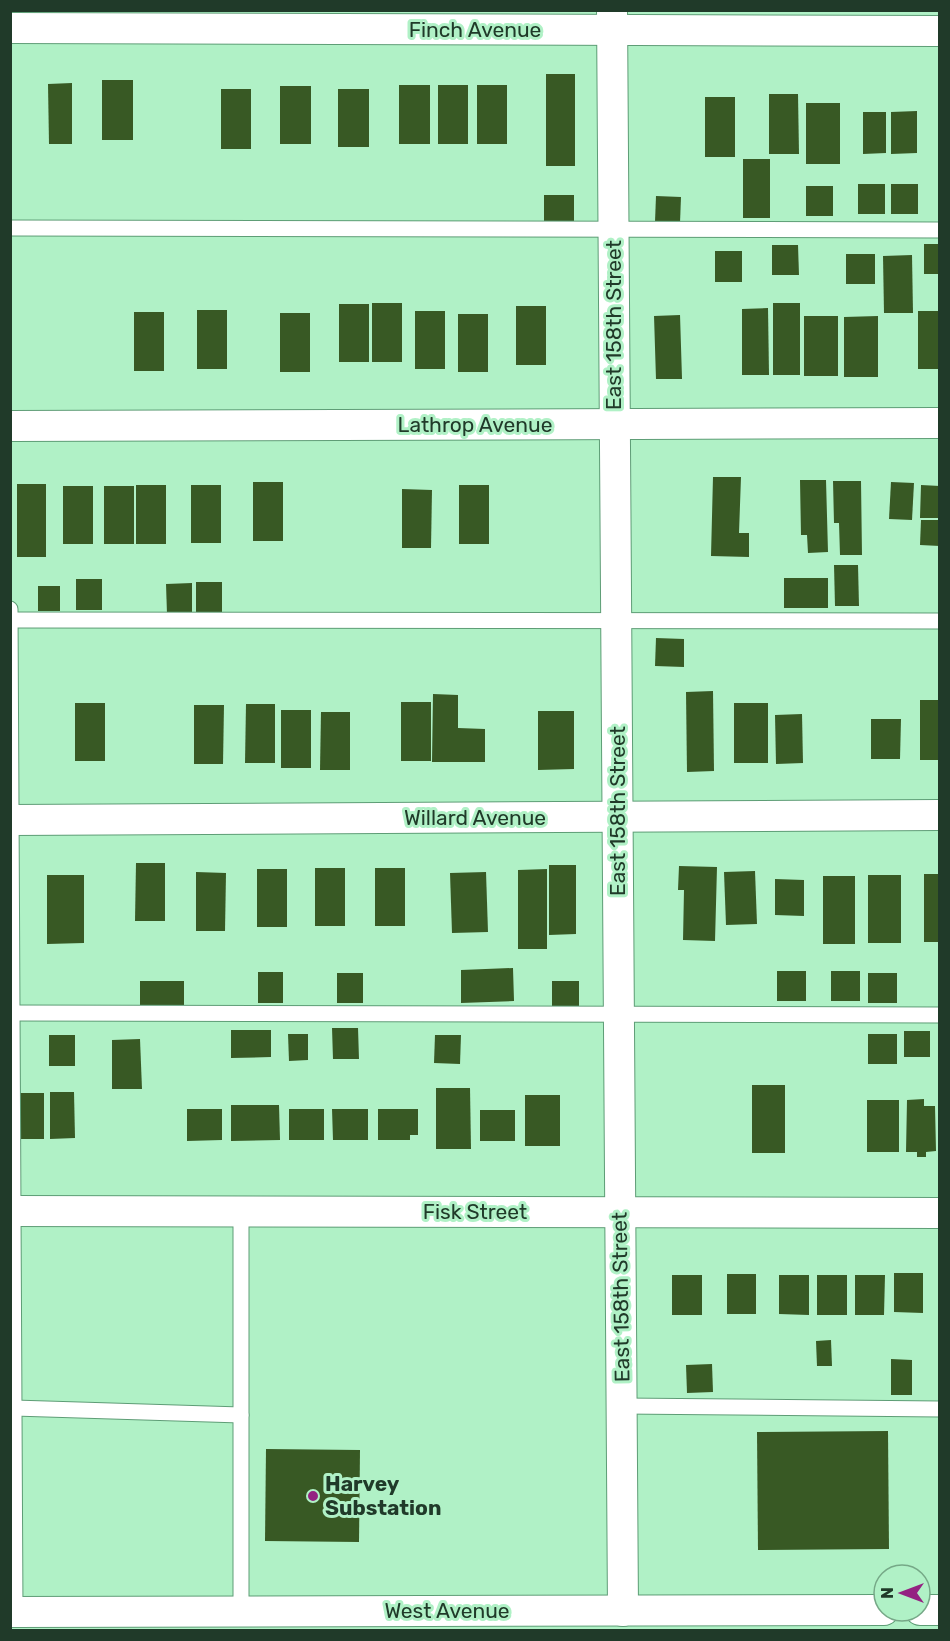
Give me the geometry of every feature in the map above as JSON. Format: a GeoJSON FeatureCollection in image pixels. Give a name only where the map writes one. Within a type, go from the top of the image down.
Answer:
{"type":"FeatureCollection","features":[{"type":"Feature","properties":{"kind":"street","name":"Finch Avenue"},"geometry":{"type":"LineString","coordinates":[[10,28],[612,20],[939,31]]}},
{"type":"Feature","properties":{"kind":"street","name":"East 158th Street"},"geometry":{"type":"LineString","coordinates":[[612,20],[623,1611]]}},
{"type":"Feature","properties":{"kind":"street","name":"Lathrop Avenue"},"geometry":{"type":"LineString","coordinates":[[10,426],[939,423]]}},
{"type":"Feature","properties":{"kind":"street","name":"Willard Avenue"},"geometry":{"type":"LineString","coordinates":[[10,820],[939,815]]}},
{"type":"Feature","properties":{"kind":"street","name":"Fisk Street"},"geometry":{"type":"LineString","coordinates":[[11,1211],[939,1213]]}},
{"type":"Feature","properties":{"kind":"street","name":"West Avenue"},"geometry":{"type":"LineString","coordinates":[[13,1612],[872,1610]]}},
{"type":"Feature","properties":{"kind":"lane"},"geometry":{"type":"LineString","coordinates":[[10,228],[939,230]]}},
{"type":"Feature","properties":{"kind":"lane"},"geometry":{"type":"LineString","coordinates":[[10,609],[13,1612]]}},
{"type":"Feature","properties":{"kind":"lane"},"geometry":{"type":"LineString","coordinates":[[10,620],[939,621]]}},
{"type":"Feature","properties":{"kind":"lane"},"geometry":{"type":"LineString","coordinates":[[11,1013],[939,1015]]}},
{"type":"Feature","properties":{"kind":"lane"},"geometry":{"type":"LineString","coordinates":[[241,1211],[241,1611]]}},
{"type":"Feature","properties":{"kind":"lane"},"geometry":{"type":"LineString","coordinates":[[622,1406],[939,1409]]}},
{"type":"Feature","properties":{"kind":"lane"},"geometry":{"type":"LineString","coordinates":[[14,1408],[241,1415]]}},
{"type":"Feature","properties":{"kind":"building"},"geometry":{"type":"Polygon","coordinates":[[[546,74],[575,74],[575,166],[546,166],[546,74]]]}},
{"type":"Feature","properties":{"kind":"building"},"geometry":{"type":"Polygon","coordinates":[[[102,80],[133,80],[133,140],[102,140],[102,80]]]}},
{"type":"Feature","properties":{"kind":"building"},"geometry":{"type":"Polygon","coordinates":[[[72,83],[72,144],[49,144],[48,84],[72,83]]]}},
{"type":"Feature","properties":{"kind":"building"},"geometry":{"type":"Polygon","coordinates":[[[399,85],[430,85],[430,144],[399,144],[399,85]]]}},
{"type":"Feature","properties":{"kind":"building"},"geometry":{"type":"Polygon","coordinates":[[[438,85],[468,85],[468,144],[438,144],[438,85]]]}},
{"type":"Feature","properties":{"kind":"building"},"geometry":{"type":"Polygon","coordinates":[[[477,85],[507,85],[507,144],[477,144],[477,85]]]}},
{"type":"Feature","properties":{"kind":"building"},"geometry":{"type":"Polygon","coordinates":[[[280,86],[311,86],[311,144],[280,144],[280,86]]]}},
{"type":"Feature","properties":{"kind":"building"},"geometry":{"type":"Polygon","coordinates":[[[221,89],[251,89],[251,149],[221,149],[221,89]]]}},
{"type":"Feature","properties":{"kind":"building"},"geometry":{"type":"Polygon","coordinates":[[[338,89],[369,89],[369,147],[338,147],[338,89]]]}},
{"type":"Feature","properties":{"kind":"building"},"geometry":{"type":"Polygon","coordinates":[[[769,94],[798,94],[799,154],[769,154],[769,94]]]}},
{"type":"Feature","properties":{"kind":"building"},"geometry":{"type":"Polygon","coordinates":[[[705,97],[735,97],[735,157],[705,157],[705,97]]]}},
{"type":"Feature","properties":{"kind":"building"},"geometry":{"type":"Polygon","coordinates":[[[806,103],[840,103],[840,164],[806,164],[806,103]]]}},
{"type":"Feature","properties":{"kind":"building"},"geometry":{"type":"Polygon","coordinates":[[[917,111],[917,153],[891,154],[891,112],[917,111]]]}},
{"type":"Feature","properties":{"kind":"building"},"geometry":{"type":"Polygon","coordinates":[[[863,112],[886,112],[886,153],[863,154],[863,112]]]}},
{"type":"Feature","properties":{"kind":"building"},"geometry":{"type":"Polygon","coordinates":[[[743,159],[770,159],[770,218],[743,218],[743,159]]]}},
{"type":"Feature","properties":{"kind":"building"},"geometry":{"type":"Polygon","coordinates":[[[858,184],[885,184],[885,214],[858,214],[858,184]]]}},
{"type":"Feature","properties":{"kind":"building"},"geometry":{"type":"Polygon","coordinates":[[[891,184],[918,184],[918,214],[891,214],[891,184]]]}},
{"type":"Feature","properties":{"kind":"building"},"geometry":{"type":"Polygon","coordinates":[[[806,186],[833,186],[833,216],[806,216],[806,186]]]}},
{"type":"Feature","properties":{"kind":"building"},"geometry":{"type":"Polygon","coordinates":[[[544,195],[574,195],[574,221],[544,221],[544,195]]]}},
{"type":"Feature","properties":{"kind":"building"},"geometry":{"type":"Polygon","coordinates":[[[656,196],[681,197],[680,223],[655,222],[656,196]]]}},
{"type":"Feature","properties":{"kind":"building"},"geometry":{"type":"Polygon","coordinates":[[[924,244],[940,244],[940,274],[924,274],[924,244]]]}},
{"type":"Feature","properties":{"kind":"building"},"geometry":{"type":"Polygon","coordinates":[[[772,245],[798,245],[799,275],[772,275],[772,245]]]}},
{"type":"Feature","properties":{"kind":"building"},"geometry":{"type":"Polygon","coordinates":[[[715,251],[742,251],[742,282],[715,282],[715,251]]]}},
{"type":"Feature","properties":{"kind":"building"},"geometry":{"type":"Polygon","coordinates":[[[846,254],[875,254],[875,284],[846,284],[846,254]]]}},
{"type":"Feature","properties":{"kind":"building"},"geometry":{"type":"Polygon","coordinates":[[[912,255],[913,313],[884,313],[883,256],[912,255]]]}},
{"type":"Feature","properties":{"kind":"building"},"geometry":{"type":"Polygon","coordinates":[[[372,303],[402,303],[402,362],[372,362],[372,303]]]}},
{"type":"Feature","properties":{"kind":"building"},"geometry":{"type":"Polygon","coordinates":[[[773,303],[800,303],[800,375],[773,375],[773,303]]]}},
{"type":"Feature","properties":{"kind":"building"},"geometry":{"type":"Polygon","coordinates":[[[339,304],[369,304],[369,362],[339,362],[339,304]]]}},
{"type":"Feature","properties":{"kind":"building"},"geometry":{"type":"Polygon","coordinates":[[[516,306],[546,306],[546,365],[516,365],[516,306]]]}},
{"type":"Feature","properties":{"kind":"building"},"geometry":{"type":"Polygon","coordinates":[[[768,308],[769,375],[742,375],[742,309],[768,308]]]}},
{"type":"Feature","properties":{"kind":"building"},"geometry":{"type":"Polygon","coordinates":[[[197,310],[227,310],[227,369],[197,369],[197,310]]]}},
{"type":"Feature","properties":{"kind":"building"},"geometry":{"type":"Polygon","coordinates":[[[415,311],[445,311],[445,369],[415,369],[415,311]]]}},
{"type":"Feature","properties":{"kind":"building"},"geometry":{"type":"Polygon","coordinates":[[[918,311],[940,311],[940,369],[918,369],[918,311]]]}},
{"type":"Feature","properties":{"kind":"building"},"geometry":{"type":"Polygon","coordinates":[[[134,312],[164,312],[164,371],[134,371],[134,312]]]}},
{"type":"Feature","properties":{"kind":"building"},"geometry":{"type":"Polygon","coordinates":[[[280,313],[310,313],[310,372],[280,372],[280,313]]]}},
{"type":"Feature","properties":{"kind":"building"},"geometry":{"type":"Polygon","coordinates":[[[458,314],[488,314],[488,372],[458,372],[458,314]]]}},
{"type":"Feature","properties":{"kind":"building"},"geometry":{"type":"Polygon","coordinates":[[[680,315],[682,379],[656,379],[654,316],[680,315]]]}},
{"type":"Feature","properties":{"kind":"building"},"geometry":{"type":"Polygon","coordinates":[[[804,316],[838,316],[838,376],[804,376],[804,316]]]}},
{"type":"Feature","properties":{"kind":"building"},"geometry":{"type":"Polygon","coordinates":[[[878,316],[878,377],[844,377],[844,317],[878,316]]]}},
{"type":"Feature","properties":{"kind":"building"},"geometry":{"type":"Polygon","coordinates":[[[713,477],[741,477],[739,533],[749,533],[749,557],[711,556],[713,477]]]}},
{"type":"Feature","properties":{"kind":"building"},"geometry":{"type":"Polygon","coordinates":[[[800,480],[826,480],[828,552],[808,553],[807,535],[801,535],[800,480]]]}},
{"type":"Feature","properties":{"kind":"building"},"geometry":{"type":"Polygon","coordinates":[[[833,481],[861,481],[862,555],[840,555],[839,523],[834,523],[833,481]]]}},
{"type":"Feature","properties":{"kind":"building"},"geometry":{"type":"Polygon","coordinates":[[[253,482],[283,482],[283,541],[253,541],[253,482]]]}},
{"type":"Feature","properties":{"kind":"building"},"geometry":{"type":"Polygon","coordinates":[[[891,482],[914,483],[912,520],[889,519],[891,482]]]}},
{"type":"Feature","properties":{"kind":"building"},"geometry":{"type":"Polygon","coordinates":[[[17,484],[46,484],[46,557],[17,557],[17,484]]]}},
{"type":"Feature","properties":{"kind":"building"},"geometry":{"type":"Polygon","coordinates":[[[136,485],[166,485],[166,544],[136,544],[136,485]]]}},
{"type":"Feature","properties":{"kind":"building"},"geometry":{"type":"Polygon","coordinates":[[[191,485],[221,485],[221,543],[191,543],[191,485]]]}},
{"type":"Feature","properties":{"kind":"building"},"geometry":{"type":"Polygon","coordinates":[[[459,485],[489,485],[489,544],[459,544],[459,485]]]}},
{"type":"Feature","properties":{"kind":"building"},"geometry":{"type":"Polygon","coordinates":[[[921,485],[940,486],[940,518],[920,518],[921,485]]]}},
{"type":"Feature","properties":{"kind":"building"},"geometry":{"type":"Polygon","coordinates":[[[63,486],[93,486],[93,544],[63,544],[63,486]]]}},
{"type":"Feature","properties":{"kind":"building"},"geometry":{"type":"Polygon","coordinates":[[[104,486],[134,486],[134,544],[104,544],[104,486]]]}},
{"type":"Feature","properties":{"kind":"building"},"geometry":{"type":"Polygon","coordinates":[[[402,489],[432,490],[431,548],[402,548],[402,489]]]}},
{"type":"Feature","properties":{"kind":"building"},"geometry":{"type":"Polygon","coordinates":[[[921,520],[940,520],[940,546],[920,545],[921,520]]]}},
{"type":"Feature","properties":{"kind":"building"},"geometry":{"type":"Polygon","coordinates":[[[834,565],[858,565],[859,606],[835,606],[834,565]]]}},
{"type":"Feature","properties":{"kind":"building"},"geometry":{"type":"Polygon","coordinates":[[[784,578],[828,578],[828,608],[784,608],[784,578]]]}},
{"type":"Feature","properties":{"kind":"building"},"geometry":{"type":"Polygon","coordinates":[[[76,579],[102,579],[102,610],[76,610],[76,579]]]}},
{"type":"Feature","properties":{"kind":"building"},"geometry":{"type":"Polygon","coordinates":[[[196,582],[222,582],[222,613],[196,613],[196,582]]]}},
{"type":"Feature","properties":{"kind":"building"},"geometry":{"type":"Polygon","coordinates":[[[192,583],[192,614],[167,614],[166,584],[192,583]]]}},
{"type":"Feature","properties":{"kind":"building"},"geometry":{"type":"Polygon","coordinates":[[[38,586],[60,586],[60,611],[38,611],[38,586]]]}},
{"type":"Feature","properties":{"kind":"building"},"geometry":{"type":"Polygon","coordinates":[[[656,638],[684,639],[684,667],[655,666],[656,638]]]}},
{"type":"Feature","properties":{"kind":"building"},"geometry":{"type":"Polygon","coordinates":[[[713,691],[714,771],[687,772],[686,692],[713,691]]]}},
{"type":"Feature","properties":{"kind":"building"},"geometry":{"type":"Polygon","coordinates":[[[433,694],[458,695],[458,728],[485,729],[485,762],[432,762],[433,694]]]}},
{"type":"Feature","properties":{"kind":"building"},"geometry":{"type":"Polygon","coordinates":[[[920,700],[940,700],[940,760],[920,760],[920,700]]]}},
{"type":"Feature","properties":{"kind":"building"},"geometry":{"type":"Polygon","coordinates":[[[401,702],[431,702],[431,761],[401,761],[401,702]]]}},
{"type":"Feature","properties":{"kind":"building"},"geometry":{"type":"Polygon","coordinates":[[[75,703],[105,703],[105,761],[75,761],[75,703]]]}},
{"type":"Feature","properties":{"kind":"building"},"geometry":{"type":"Polygon","coordinates":[[[734,703],[768,703],[768,763],[734,763],[734,703]]]}},
{"type":"Feature","properties":{"kind":"building"},"geometry":{"type":"Polygon","coordinates":[[[246,704],[275,704],[275,763],[245,763],[246,704]]]}},
{"type":"Feature","properties":{"kind":"building"},"geometry":{"type":"Polygon","coordinates":[[[194,705],[224,705],[223,764],[194,764],[194,705]]]}},
{"type":"Feature","properties":{"kind":"building"},"geometry":{"type":"Polygon","coordinates":[[[281,710],[311,710],[311,768],[281,768],[281,710]]]}},
{"type":"Feature","properties":{"kind":"building"},"geometry":{"type":"Polygon","coordinates":[[[538,711],[574,711],[574,769],[538,770],[538,711]]]}},
{"type":"Feature","properties":{"kind":"building"},"geometry":{"type":"Polygon","coordinates":[[[321,712],[350,712],[350,770],[320,770],[321,712]]]}},
{"type":"Feature","properties":{"kind":"building"},"geometry":{"type":"Polygon","coordinates":[[[802,714],[803,763],[776,764],[775,715],[802,714]]]}},
{"type":"Feature","properties":{"kind":"building"},"geometry":{"type":"Polygon","coordinates":[[[871,719],[901,719],[900,759],[871,759],[871,719]]]}},
{"type":"Feature","properties":{"kind":"building"},"geometry":{"type":"Polygon","coordinates":[[[136,863],[165,863],[165,921],[135,921],[136,863]]]}},
{"type":"Feature","properties":{"kind":"building"},"geometry":{"type":"Polygon","coordinates":[[[549,865],[576,865],[576,934],[549,935],[549,865]]]}},
{"type":"Feature","properties":{"kind":"building"},"geometry":{"type":"Polygon","coordinates":[[[679,866],[717,867],[715,941],[683,940],[684,890],[678,890],[679,866]]]}},
{"type":"Feature","properties":{"kind":"building"},"geometry":{"type":"Polygon","coordinates":[[[315,868],[345,868],[345,926],[315,926],[315,868]]]}},
{"type":"Feature","properties":{"kind":"building"},"geometry":{"type":"Polygon","coordinates":[[[375,868],[405,868],[405,926],[375,926],[375,868]]]}},
{"type":"Feature","properties":{"kind":"building"},"geometry":{"type":"Polygon","coordinates":[[[257,869],[287,869],[287,927],[257,927],[257,869]]]}},
{"type":"Feature","properties":{"kind":"building"},"geometry":{"type":"Polygon","coordinates":[[[547,869],[547,949],[518,949],[518,870],[547,869]]]}},
{"type":"Feature","properties":{"kind":"building"},"geometry":{"type":"Polygon","coordinates":[[[755,871],[757,924],[726,925],[724,872],[755,871]]]}},
{"type":"Feature","properties":{"kind":"building"},"geometry":{"type":"Polygon","coordinates":[[[196,872],[226,873],[225,931],[196,931],[196,872]]]}},
{"type":"Feature","properties":{"kind":"building"},"geometry":{"type":"Polygon","coordinates":[[[486,872],[488,932],[452,933],[450,873],[486,872]]]}},
{"type":"Feature","properties":{"kind":"building"},"geometry":{"type":"Polygon","coordinates":[[[924,874],[940,874],[940,942],[924,942],[924,874]]]}},
{"type":"Feature","properties":{"kind":"building"},"geometry":{"type":"Polygon","coordinates":[[[47,875],[84,875],[84,943],[47,944],[47,875]]]}},
{"type":"Feature","properties":{"kind":"building"},"geometry":{"type":"Polygon","coordinates":[[[868,875],[901,875],[901,943],[868,943],[868,875]]]}},
{"type":"Feature","properties":{"kind":"building"},"geometry":{"type":"Polygon","coordinates":[[[823,876],[855,876],[855,944],[823,944],[823,876]]]}},
{"type":"Feature","properties":{"kind":"building"},"geometry":{"type":"Polygon","coordinates":[[[775,879],[804,880],[804,916],[775,915],[775,879]]]}},
{"type":"Feature","properties":{"kind":"building"},"geometry":{"type":"Polygon","coordinates":[[[513,968],[514,1001],[461,1003],[461,970],[513,968]]]}},
{"type":"Feature","properties":{"kind":"building"},"geometry":{"type":"Polygon","coordinates":[[[777,971],[806,971],[806,1001],[777,1001],[777,971]]]}},
{"type":"Feature","properties":{"kind":"building"},"geometry":{"type":"Polygon","coordinates":[[[831,971],[860,971],[860,1001],[831,1001],[831,971]]]}},
{"type":"Feature","properties":{"kind":"building"},"geometry":{"type":"Polygon","coordinates":[[[258,972],[283,972],[283,1003],[258,1003],[258,972]]]}},
{"type":"Feature","properties":{"kind":"building"},"geometry":{"type":"Polygon","coordinates":[[[337,973],[363,973],[363,1003],[337,1003],[337,973]]]}},
{"type":"Feature","properties":{"kind":"building"},"geometry":{"type":"Polygon","coordinates":[[[868,973],[897,973],[897,1003],[868,1003],[868,973]]]}},
{"type":"Feature","properties":{"kind":"building"},"geometry":{"type":"Polygon","coordinates":[[[140,981],[184,981],[184,1006],[140,1006],[140,981]]]}},
{"type":"Feature","properties":{"kind":"building"},"geometry":{"type":"Polygon","coordinates":[[[552,981],[579,981],[579,1006],[552,1006],[552,981]]]}},
{"type":"Feature","properties":{"kind":"building"},"geometry":{"type":"Polygon","coordinates":[[[332,1028],[358,1028],[359,1059],[333,1059],[332,1028]]]}},
{"type":"Feature","properties":{"kind":"building"},"geometry":{"type":"Polygon","coordinates":[[[231,1030],[271,1030],[271,1057],[231,1058],[231,1030]]]}},
{"type":"Feature","properties":{"kind":"building"},"geometry":{"type":"Polygon","coordinates":[[[904,1031],[930,1031],[930,1057],[904,1057],[904,1031]]]}},
{"type":"Feature","properties":{"kind":"building"},"geometry":{"type":"Polygon","coordinates":[[[288,1034],[308,1034],[308,1060],[289,1061],[288,1034]]]}},
{"type":"Feature","properties":{"kind":"building"},"geometry":{"type":"Polygon","coordinates":[[[868,1034],[897,1034],[897,1064],[868,1064],[868,1034]]]}},
{"type":"Feature","properties":{"kind":"building"},"geometry":{"type":"Polygon","coordinates":[[[49,1035],[75,1035],[75,1066],[49,1066],[49,1035]]]}},
{"type":"Feature","properties":{"kind":"building"},"geometry":{"type":"Polygon","coordinates":[[[435,1035],[461,1035],[460,1064],[434,1063],[435,1035]]]}},
{"type":"Feature","properties":{"kind":"building"},"geometry":{"type":"Polygon","coordinates":[[[140,1039],[142,1089],[112,1089],[112,1040],[140,1039]]]}},
{"type":"Feature","properties":{"kind":"building"},"geometry":{"type":"Polygon","coordinates":[[[752,1085],[785,1085],[785,1153],[752,1153],[752,1085]]]}},
{"type":"Feature","properties":{"kind":"building"},"geometry":{"type":"Polygon","coordinates":[[[436,1088],[470,1088],[471,1149],[436,1149],[436,1088]]]}},
{"type":"Feature","properties":{"kind":"building"},"geometry":{"type":"Polygon","coordinates":[[[50,1092],[74,1092],[75,1138],[50,1139],[50,1092]]]}},
{"type":"Feature","properties":{"kind":"building"},"geometry":{"type":"Polygon","coordinates":[[[19,1093],[44,1093],[44,1139],[20,1139],[19,1093]]]}},
{"type":"Feature","properties":{"kind":"building"},"geometry":{"type":"Polygon","coordinates":[[[525,1095],[560,1095],[560,1146],[525,1146],[525,1095]]]}},
{"type":"Feature","properties":{"kind":"building"},"geometry":{"type":"Polygon","coordinates":[[[924,1099],[924,1106],[935,1106],[936,1151],[926,1152],[926,1157],[917,1157],[917,1152],[906,1152],[907,1100],[924,1099]]]}},
{"type":"Feature","properties":{"kind":"building"},"geometry":{"type":"Polygon","coordinates":[[[867,1100],[899,1100],[899,1152],[867,1152],[867,1100]]]}},
{"type":"Feature","properties":{"kind":"building"},"geometry":{"type":"Polygon","coordinates":[[[231,1105],[279,1105],[280,1140],[231,1141],[231,1105]]]}},
{"type":"Feature","properties":{"kind":"building"},"geometry":{"type":"Polygon","coordinates":[[[187,1109],[222,1109],[222,1140],[187,1141],[187,1109]]]}},
{"type":"Feature","properties":{"kind":"building"},"geometry":{"type":"Polygon","coordinates":[[[289,1109],[324,1109],[324,1140],[289,1140],[289,1109]]]}},
{"type":"Feature","properties":{"kind":"building"},"geometry":{"type":"Polygon","coordinates":[[[332,1109],[368,1109],[368,1140],[333,1140],[332,1109]]]}},
{"type":"Feature","properties":{"kind":"building"},"geometry":{"type":"Polygon","coordinates":[[[378,1109],[418,1109],[418,1135],[410,1135],[410,1140],[378,1140],[378,1109]]]}},
{"type":"Feature","properties":{"kind":"building"},"geometry":{"type":"Polygon","coordinates":[[[480,1110],[515,1110],[515,1141],[480,1141],[480,1110]]]}},
{"type":"Feature","properties":{"kind":"building"},"geometry":{"type":"Polygon","coordinates":[[[894,1273],[923,1273],[923,1313],[894,1312],[894,1273]]]}},
{"type":"Feature","properties":{"kind":"building"},"geometry":{"type":"Polygon","coordinates":[[[727,1274],[756,1274],[756,1314],[727,1314],[727,1274]]]}},
{"type":"Feature","properties":{"kind":"building"},"geometry":{"type":"Polygon","coordinates":[[[672,1275],[702,1275],[702,1315],[672,1315],[672,1275]]]}},
{"type":"Feature","properties":{"kind":"building"},"geometry":{"type":"Polygon","coordinates":[[[779,1275],[809,1275],[809,1315],[779,1314],[779,1275]]]}},
{"type":"Feature","properties":{"kind":"building"},"geometry":{"type":"Polygon","coordinates":[[[817,1275],[847,1275],[847,1315],[817,1315],[817,1275]]]}},
{"type":"Feature","properties":{"kind":"building"},"geometry":{"type":"Polygon","coordinates":[[[855,1275],[885,1275],[884,1315],[855,1315],[855,1275]]]}},
{"type":"Feature","properties":{"kind":"building"},"geometry":{"type":"Polygon","coordinates":[[[831,1340],[832,1366],[817,1366],[816,1341],[831,1340]]]}},
{"type":"Feature","properties":{"kind":"building"},"geometry":{"type":"Polygon","coordinates":[[[891,1359],[912,1360],[912,1395],[891,1395],[891,1359]]]}},
{"type":"Feature","properties":{"kind":"building"},"geometry":{"type":"Polygon","coordinates":[[[712,1364],[713,1392],[687,1393],[686,1365],[712,1364]]]}},
{"type":"Feature","properties":{"kind":"building"},"geometry":{"type":"Polygon","coordinates":[[[888,1431],[889,1549],[758,1550],[757,1432],[888,1431]]]}},
{"type":"Feature","properties":{"kind":"building","name":"Harvey Substation"},"geometry":{"type":"Polygon","coordinates":[[[266,1449],[360,1450],[359,1542],[265,1541],[266,1449]]]}},
{"type":"Feature","properties":{"kind":"place","name":"Harvey Substation"},"geometry":{"type":"Point","coordinates":[313,1496]}}]}
